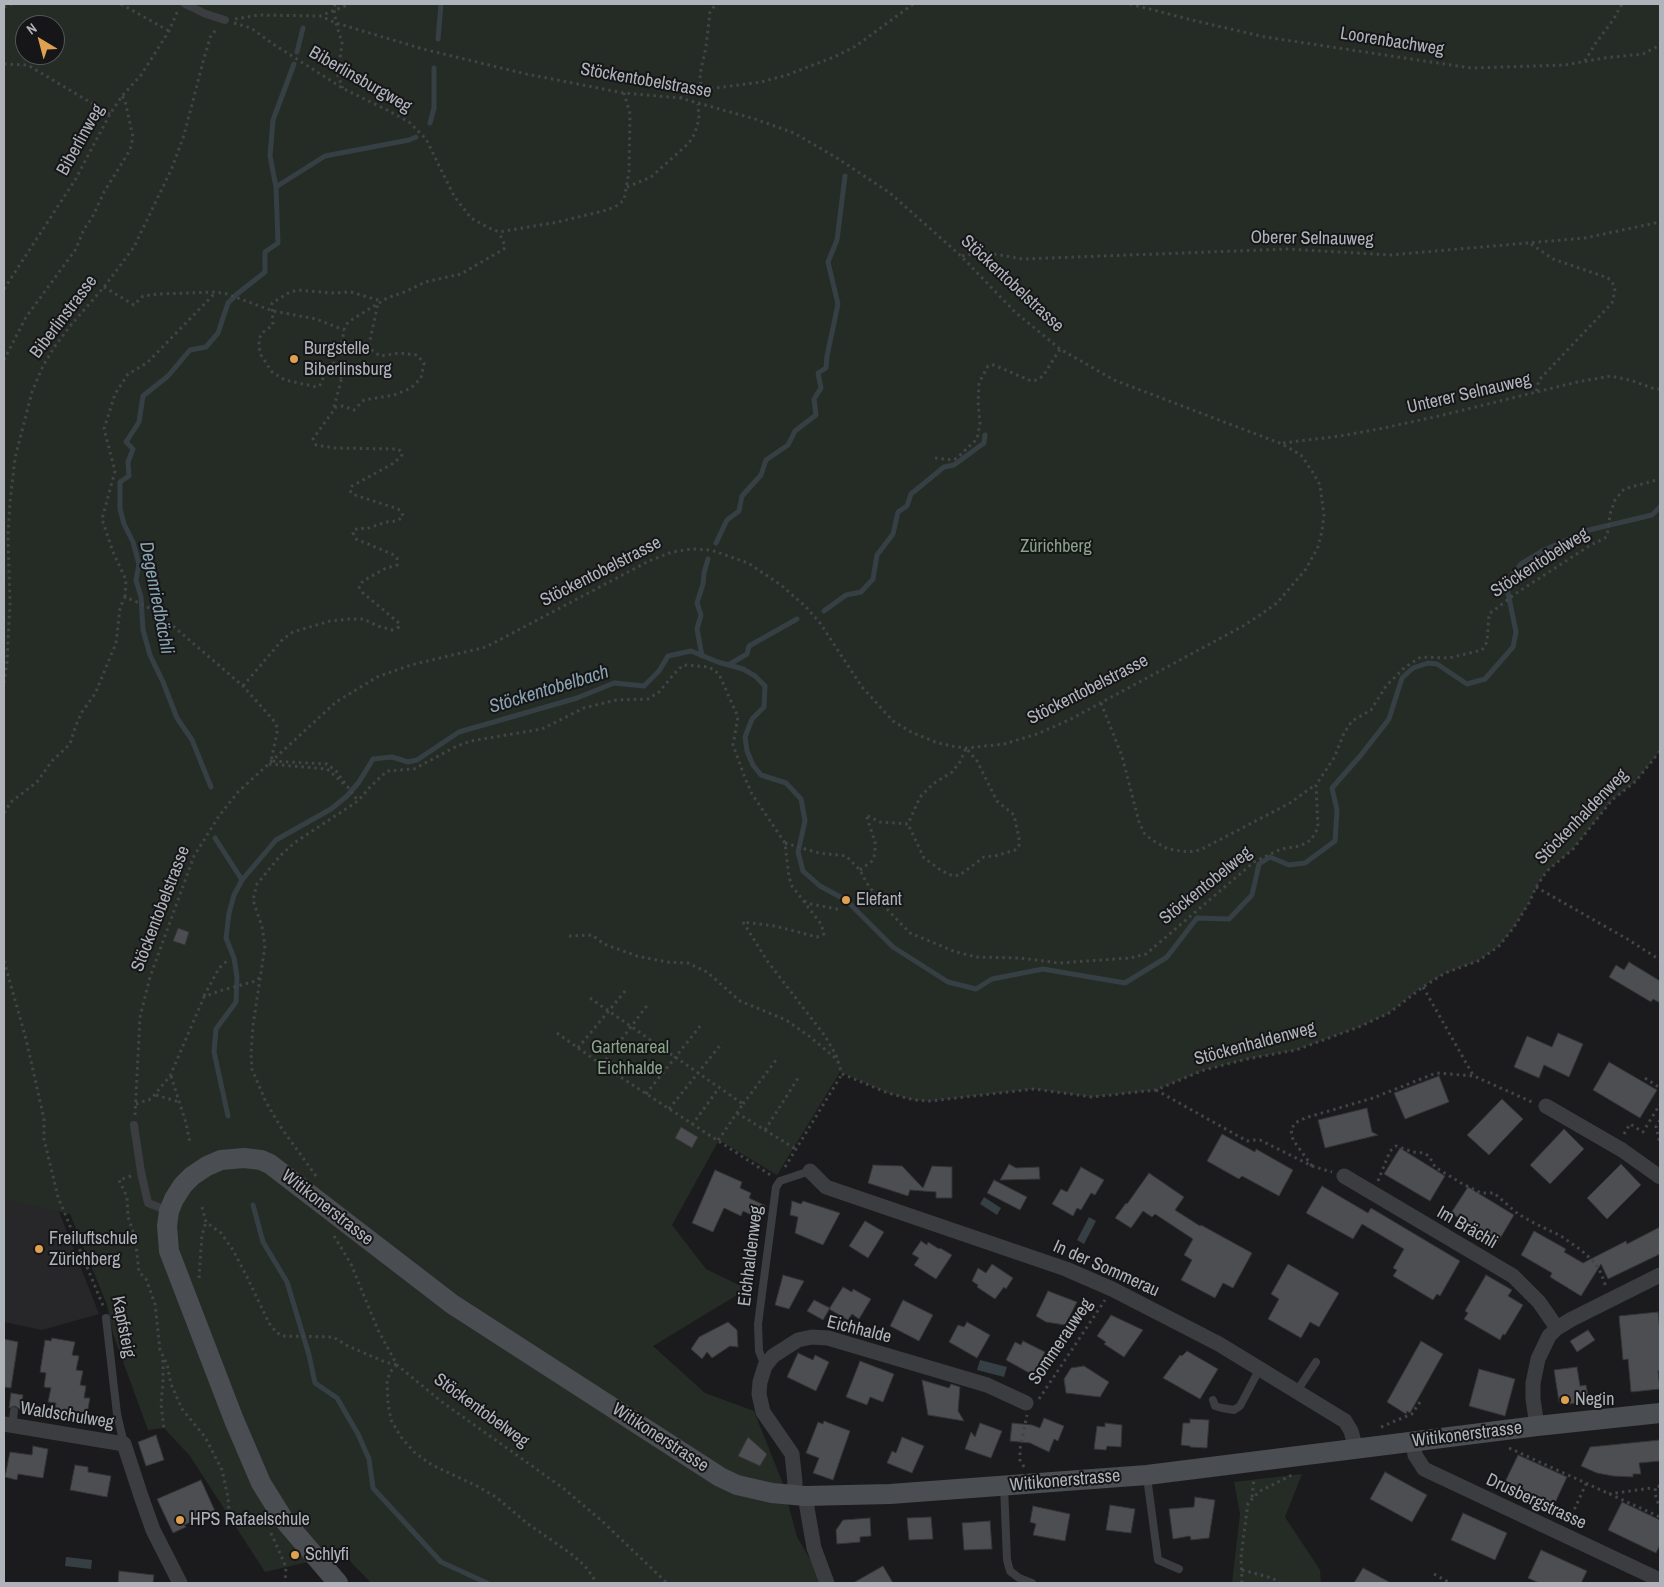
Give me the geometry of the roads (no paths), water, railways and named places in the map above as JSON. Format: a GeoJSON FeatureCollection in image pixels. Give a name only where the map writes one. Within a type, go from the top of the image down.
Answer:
{"type":"FeatureCollection","features":[{"type":"Feature","properties":{"kind":"main road","name":"Witikonerstrasse"},"geometry":{"type":"LineString","coordinates":[[338,1583],[284,1520],[261,1483],[234,1420],[169,1251],[167,1226],[169,1211],[174,1199],[187,1180],[215,1162],[244,1158],[260,1160],[270,1164],[452,1304],[720,1477],[737,1485],[772,1493],[799,1495],[890,1494],[1147,1475],[1537,1426],[1660,1413]]}},
{"type":"Feature","properties":{"kind":"street"},"geometry":{"type":"LineString","coordinates":[[1546,1106],[1622,1150],[1660,1177]]}},
{"type":"Feature","properties":{"kind":"street","name":"In der Sommerau"},"geometry":{"type":"LineString","coordinates":[[810,1171],[826,1187],[1066,1269],[1112,1289],[1219,1344],[1345,1421],[1351,1431],[1356,1449]]}},
{"type":"Feature","properties":{"kind":"street","name":"Im Brächli"},"geometry":{"type":"LineString","coordinates":[[1344,1176],[1513,1276],[1539,1302],[1557,1328]]}},
{"type":"Feature","properties":{"kind":"street"},"geometry":{"type":"LineString","coordinates":[[1537,1426],[1533,1399],[1535,1366],[1546,1343],[1557,1328],[1660,1275]]}},
{"type":"Feature","properties":{"kind":"street","name":"Eichhalde"},"geometry":{"type":"LineString","coordinates":[[765,1366],[783,1348],[798,1340],[812,1337],[828,1338],[987,1385],[1026,1403]]}},
{"type":"Feature","properties":{"kind":"street"},"geometry":{"type":"LineString","coordinates":[[765,1366],[760,1382],[760,1403],[770,1424],[792,1454],[795,1482],[814,1548],[827,1583]]}},
{"type":"Feature","properties":{"kind":"street","name":"Waldschulweg"},"geometry":{"type":"LineString","coordinates":[[10,1420],[124,1444]]}},
{"type":"Feature","properties":{"kind":"street","name":"Drusbergstrasse"},"geometry":{"type":"LineString","coordinates":[[1412,1442],[1418,1464],[1424,1469],[1660,1580]]}},
{"type":"Feature","properties":{"kind":"street","name":"Kapfsteig"},"geometry":{"type":"LineString","coordinates":[[124,1444],[154,1530],[180,1583]]}},
{"type":"Feature","properties":{"kind":"lane"},"geometry":{"type":"LineString","coordinates":[[184,4],[225,20]]}},
{"type":"Feature","properties":{"kind":"lane"},"geometry":{"type":"LineString","coordinates":[[134,1125],[148,1203],[169,1211]]}},
{"type":"Feature","properties":{"kind":"lane","name":"Eichhaldenweg"},"geometry":{"type":"LineString","coordinates":[[765,1366],[759,1351],[758,1324],[776,1187],[780,1181],[810,1171]]}},
{"type":"Feature","properties":{"kind":"lane","name":"Kapfsteig"},"geometry":{"type":"LineString","coordinates":[[106,1318],[117,1414],[124,1444]]}},
{"type":"Feature","properties":{"kind":"lane"},"geometry":{"type":"LineString","coordinates":[[1297,1391],[1316,1362]]}},
{"type":"Feature","properties":{"kind":"lane"},"geometry":{"type":"LineString","coordinates":[[1213,1400],[1216,1406],[1222,1408],[1234,1410],[1240,1406],[1260,1368]]}},
{"type":"Feature","properties":{"kind":"lane"},"geometry":{"type":"LineString","coordinates":[[1147,1475],[1158,1560],[1179,1569]]}},
{"type":"Feature","properties":{"kind":"lane"},"geometry":{"type":"LineString","coordinates":[[1004,1486],[1007,1560],[1010,1571],[1032,1583]]}},
{"type":"Feature","properties":{"kind":"waterway"},"geometry":{"type":"LineString","coordinates":[[438,39],[441,4]]}},
{"type":"Feature","properties":{"kind":"waterway","name":"Degenriedbächli"},"geometry":{"type":"LineString","coordinates":[[297,52],[303,28]]}},
{"type":"Feature","properties":{"kind":"waterway","name":"Degenriedbächli"},"geometry":{"type":"LineString","coordinates":[[211,787],[192,740],[177,718],[150,655],[143,630],[141,597],[136,580],[139,564],[133,542],[124,524],[120,509],[120,482],[129,476],[128,462],[133,449],[126,442],[139,422],[143,396],[168,376],[190,350],[206,347],[218,333],[228,303],[265,272],[265,252],[278,243],[276,187],[270,156],[273,120],[294,64]]}},
{"type":"Feature","properties":{"kind":"waterway"},"geometry":{"type":"LineString","coordinates":[[430,123],[434,108],[434,68]]}},
{"type":"Feature","properties":{"kind":"waterway"},"geometry":{"type":"LineString","coordinates":[[276,187],[325,156],[409,140],[416,137]]}},
{"type":"Feature","properties":{"kind":"waterway"},"geometry":{"type":"LineString","coordinates":[[716,543],[727,520],[739,511],[742,496],[761,475],[766,460],[788,445],[795,431],[816,415],[814,399],[821,388],[818,373],[826,368],[838,304],[828,262],[837,240],[845,176]]}},
{"type":"Feature","properties":{"kind":"waterway"},"geometry":{"type":"LineString","coordinates":[[824,611],[846,595],[861,592],[873,579],[877,555],[893,534],[898,512],[907,506],[911,494],[944,467],[954,465],[984,443],[985,435]]}},
{"type":"Feature","properties":{"kind":"waterway","name":"Stöckentobelbach"},"geometry":{"type":"LineString","coordinates":[[228,1116],[214,1052],[216,1029],[236,1002],[237,977],[234,958],[226,938],[229,913],[234,895],[242,880],[276,840],[331,809],[347,796],[359,782],[373,759],[392,757],[408,762],[417,760],[459,732],[577,698],[614,683],[644,686],[659,671],[668,656],[691,651],[718,662],[743,669],[755,676],[765,686],[764,707],[752,719],[745,737],[747,751],[753,765],[761,775],[786,783],[801,799],[805,821],[798,852],[803,871],[820,886],[846,900],[893,947],[948,982],[976,989],[992,979],[1043,969],[1125,983],[1167,957],[1197,918],[1229,919],[1252,895],[1259,864],[1270,857],[1289,865],[1305,863],[1335,841],[1337,810],[1332,788],[1389,719],[1402,678],[1413,668],[1428,663],[1437,664],[1467,684],[1485,679],[1513,647],[1516,632],[1506,583],[1521,564],[1544,550],[1589,530],[1652,515],[1660,507]]}},
{"type":"Feature","properties":{"kind":"waterway"},"geometry":{"type":"LineString","coordinates":[[702,656],[697,629],[701,615],[697,603],[708,559]]}},
{"type":"Feature","properties":{"kind":"waterway"},"geometry":{"type":"LineString","coordinates":[[728,665],[747,654],[749,646],[797,619]]}},
{"type":"Feature","properties":{"kind":"waterway","name":"Degenriedbächli"},"geometry":{"type":"LineString","coordinates":[[215,838],[242,880]]}},
{"type":"Feature","properties":{"kind":"waterway","name":"Stöckentobelbach"},"geometry":{"type":"LineString","coordinates":[[253,1205],[263,1242],[287,1282],[309,1355],[315,1383],[337,1398],[358,1434],[369,1459],[373,1488],[441,1562],[487,1583]]}},
{"type":"Feature","properties":{"kind":"place","name":"Burgstelle Biberlinsburg"},"geometry":{"type":"Point","coordinates":[294,359]}},
{"type":"Feature","properties":{"kind":"place","name":"Elefant"},"geometry":{"type":"Point","coordinates":[846,900]}},
{"type":"Feature","properties":{"kind":"place","name":"Freiluftschule Zürichberg"},"geometry":{"type":"Point","coordinates":[39,1249]}},
{"type":"Feature","properties":{"kind":"place","name":"Negin"},"geometry":{"type":"Point","coordinates":[1565,1400]}},
{"type":"Feature","properties":{"kind":"place","name":"HPS Rafaelschule"},"geometry":{"type":"Point","coordinates":[180,1520]}},
{"type":"Feature","properties":{"kind":"place","name":"Schlyfi"},"geometry":{"type":"Point","coordinates":[295,1555]}},
{"type":"Feature","properties":{"kind":"park label","name":"Zürichberg"},"geometry":{"type":"Point","coordinates":[1056,547]}},
{"type":"Feature","properties":{"kind":"park label","name":"Gartenareal Eichhalde"},"geometry":{"type":"Point","coordinates":[630,1058]}}]}
